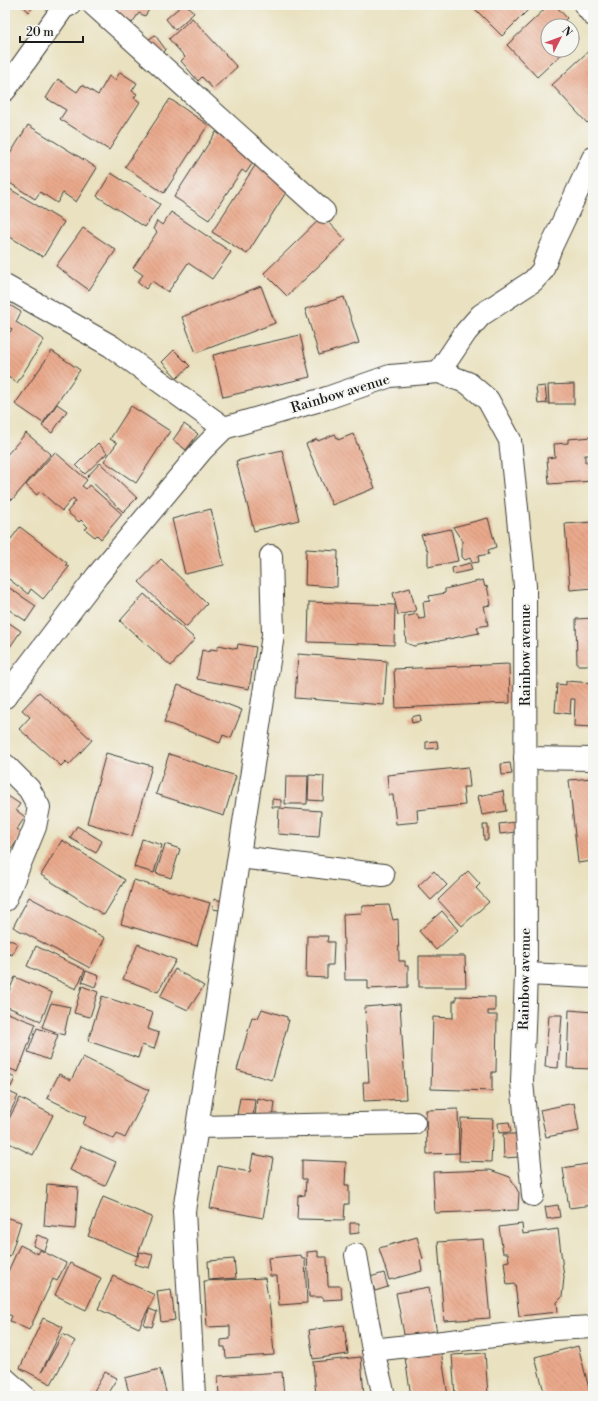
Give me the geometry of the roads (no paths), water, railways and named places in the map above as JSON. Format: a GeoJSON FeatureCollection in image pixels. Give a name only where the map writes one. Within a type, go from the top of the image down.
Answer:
{"type":"FeatureCollection","features":[{"type":"Feature","properties":{"kind":"street"},"geometry":{"type":"LineString","coordinates":[[5,90],[63,8],[69,5]]}},
{"type":"Feature","properties":{"kind":"street"},"geometry":{"type":"LineString","coordinates":[[94,5],[324,212]]}},
{"type":"Feature","properties":{"kind":"street"},"geometry":{"type":"LineString","coordinates":[[585,5],[593,15]]}},
{"type":"Feature","properties":{"kind":"street"},"geometry":{"type":"LineString","coordinates":[[439,372],[466,332],[481,315],[533,281],[542,271],[551,247],[593,158]]}},
{"type":"Feature","properties":{"kind":"street"},"geometry":{"type":"LineString","coordinates":[[5,286],[111,346],[224,428],[202,450],[97,576],[5,697]]}},
{"type":"Feature","properties":{"kind":"street","name":"Rainbow avenue"},"geometry":{"type":"LineString","coordinates":[[224,428],[327,398],[390,376],[439,372],[468,383],[488,400],[510,440],[525,586],[526,974],[522,1082],[533,1195]]}},
{"type":"Feature","properties":{"kind":"street"},"geometry":{"type":"LineString","coordinates":[[194,1396],[184,1211],[273,636],[271,556]]}},
{"type":"Feature","properties":{"kind":"street"},"geometry":{"type":"LineString","coordinates":[[525,758],[593,759]]}},
{"type":"Feature","properties":{"kind":"street"},"geometry":{"type":"LineString","coordinates":[[5,765],[29,789],[39,807],[35,827],[5,900]]}},
{"type":"Feature","properties":{"kind":"street"},"geometry":{"type":"LineString","coordinates":[[240,857],[383,874]]}},
{"type":"Feature","properties":{"kind":"street"},"geometry":{"type":"LineString","coordinates":[[526,974],[593,977]]}},
{"type":"Feature","properties":{"kind":"street"},"geometry":{"type":"LineString","coordinates":[[197,1127],[414,1123]]}},
{"type":"Feature","properties":{"kind":"street"},"geometry":{"type":"LineString","coordinates":[[356,1254],[373,1350],[384,1396]]}},
{"type":"Feature","properties":{"kind":"street"},"geometry":{"type":"LineString","coordinates":[[373,1350],[555,1329],[593,1327]]}},
{"type":"Feature","properties":{"kind":"street"},"geometry":{"type":"LineString","coordinates":[[5,1379],[24,1396]]}}]}
